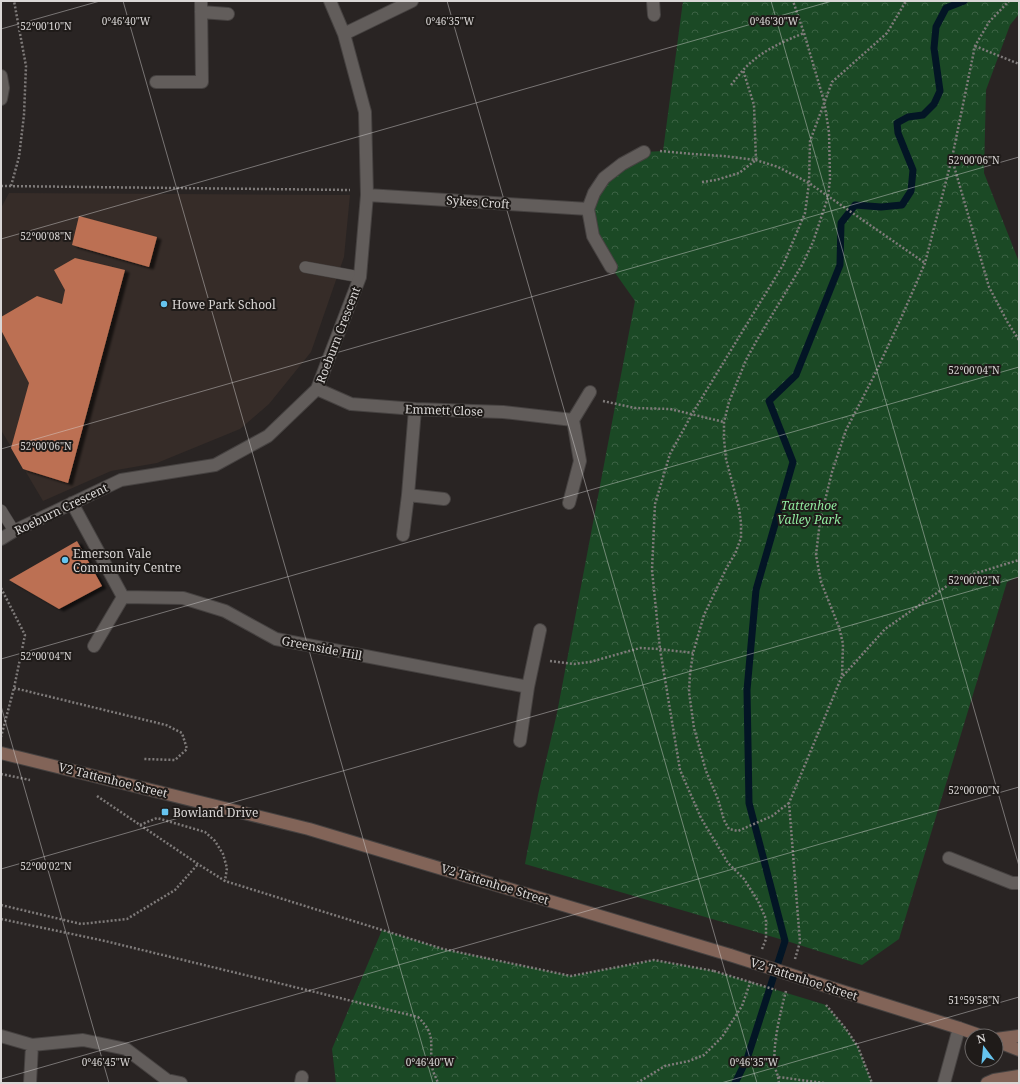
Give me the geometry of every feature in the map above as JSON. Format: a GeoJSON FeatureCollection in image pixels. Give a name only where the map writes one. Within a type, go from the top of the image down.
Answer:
{"type":"FeatureCollection","features":[{"type":"Feature","properties":{"kind":"street","name":"Roeburn Crescent"},"geometry":{"type":"LineString","coordinates":[[1,539],[14,531],[121,480],[215,465],[268,436],[317,389],[360,277],[367,195],[365,112],[344,34],[330,1]]}},
{"type":"Feature","properties":{"kind":"street"},"geometry":{"type":"LineString","coordinates":[[344,34],[412,1]]}},
{"type":"Feature","properties":{"kind":"street"},"geometry":{"type":"LineString","coordinates":[[653,1],[654,14]]}},
{"type":"Feature","properties":{"kind":"street"},"geometry":{"type":"LineString","coordinates":[[156,82],[202,82],[201,7],[228,14]]}},
{"type":"Feature","properties":{"kind":"street"},"geometry":{"type":"LineString","coordinates":[[1,76],[3,88],[1,99]]}},
{"type":"Feature","properties":{"kind":"street"},"geometry":{"type":"LineString","coordinates":[[610,267],[593,236],[588,209],[594,193],[604,178],[622,164],[644,152]]}},
{"type":"Feature","properties":{"kind":"street","name":"Sykes Croft"},"geometry":{"type":"LineString","coordinates":[[367,195],[588,209]]}},
{"type":"Feature","properties":{"kind":"street","name":"Emmett Close"},"geometry":{"type":"LineString","coordinates":[[317,389],[350,404],[415,409],[503,412],[574,420]]}},
{"type":"Feature","properties":{"kind":"street"},"geometry":{"type":"LineString","coordinates":[[569,503],[580,461],[574,420],[590,392]]}},
{"type":"Feature","properties":{"kind":"street"},"geometry":{"type":"LineString","coordinates":[[403,535],[408,496],[415,409]]}},
{"type":"Feature","properties":{"kind":"street"},"geometry":{"type":"LineString","coordinates":[[408,496],[444,499]]}},
{"type":"Feature","properties":{"kind":"street"},"geometry":{"type":"LineString","coordinates":[[72,503],[123,597],[94,646]]}},
{"type":"Feature","properties":{"kind":"street","name":"Greenside Hill"},"geometry":{"type":"LineString","coordinates":[[123,597],[183,598],[225,611],[276,639],[528,687]]}},
{"type":"Feature","properties":{"kind":"street"},"geometry":{"type":"LineString","coordinates":[[520,741],[528,687],[540,630]]}},
{"type":"Feature","properties":{"kind":"street","name":"V2 Tattenhoe Street"},"geometry":{"type":"LineString","coordinates":[[1,753],[309,829],[730,954],[964,1029]]}},
{"type":"Feature","properties":{"kind":"street"},"geometry":{"type":"LineString","coordinates":[[949,858],[1012,883],[1019,882]]}},
{"type":"Feature","properties":{"kind":"street"},"geometry":{"type":"LineString","coordinates":[[944,1083],[960,1028]]}},
{"type":"Feature","properties":{"kind":"street"},"geometry":{"type":"LineString","coordinates":[[1,1036],[32,1045],[83,1040],[126,1049],[167,1080],[180,1083]]}},
{"type":"Feature","properties":{"kind":"street"},"geometry":{"type":"LineString","coordinates":[[1004,1039],[1019,1036]]}},
{"type":"Feature","properties":{"kind":"street"},"geometry":{"type":"LineString","coordinates":[[1004,1043],[1019,1050]]}},
{"type":"Feature","properties":{"kind":"street"},"geometry":{"type":"LineString","coordinates":[[30,1083],[32,1045]]}},
{"type":"Feature","properties":{"kind":"street"},"geometry":{"type":"LineString","coordinates":[[987,1083],[994,1080],[1019,1076]]}},
{"type":"Feature","properties":{"kind":"lane"},"geometry":{"type":"LineString","coordinates":[[305,266],[360,277]]}},
{"type":"Feature","properties":{"kind":"lane"},"geometry":{"type":"LineString","coordinates":[[1,510],[14,531]]}},
{"type":"Feature","properties":{"kind":"path"},"geometry":{"type":"LineString","coordinates":[[789,803],[772,816],[738,831],[729,829],[724,820],[718,799],[706,771],[694,728],[689,692],[693,653],[704,615],[735,554],[741,538],[739,508],[726,459],[724,422],[729,402],[746,360],[802,265],[813,242],[828,197],[830,179],[829,132],[824,101],[793,1]]}},
{"type":"Feature","properties":{"kind":"path"},"geometry":{"type":"LineString","coordinates":[[766,940],[766,919],[758,900],[744,879],[728,863],[716,843],[702,818],[680,770],[660,648],[652,570],[655,504],[670,454],[692,414],[783,265],[806,213],[809,182],[810,141],[832,82],[887,33],[906,1]]}},
{"type":"Feature","properties":{"kind":"path"},"geometry":{"type":"LineString","coordinates":[[842,676],[843,644],[839,627],[820,582],[816,555],[820,521],[832,472],[846,430],[875,374],[925,263],[952,158],[975,46],[989,22],[1009,1]]}},
{"type":"Feature","properties":{"kind":"path"},"geometry":{"type":"LineString","coordinates":[[731,85],[754,59],[765,51],[804,33]]}},
{"type":"Feature","properties":{"kind":"path"},"geometry":{"type":"LineString","coordinates":[[975,46],[1019,64]]}},
{"type":"Feature","properties":{"kind":"path"},"geometry":{"type":"LineString","coordinates":[[743,70],[754,105],[756,160]]}},
{"type":"Feature","properties":{"kind":"path"},"geometry":{"type":"LineString","coordinates":[[644,152],[663,151],[723,156],[756,160],[778,167],[809,182],[828,197],[925,263]]}},
{"type":"Feature","properties":{"kind":"path"},"geometry":{"type":"LineString","coordinates":[[952,158],[989,287],[1019,340]]}},
{"type":"Feature","properties":{"kind":"path"},"geometry":{"type":"LineString","coordinates":[[702,182],[716,180],[738,173],[756,160]]}},
{"type":"Feature","properties":{"kind":"path"},"geometry":{"type":"LineString","coordinates":[[1,186],[354,190],[367,195]]}},
{"type":"Feature","properties":{"kind":"path"},"geometry":{"type":"LineString","coordinates":[[590,392],[600,400],[617,405],[635,408],[670,409],[724,422]]}},
{"type":"Feature","properties":{"kind":"path"},"geometry":{"type":"LineString","coordinates":[[800,942],[789,803],[842,676],[885,629],[957,579],[1019,560]]}},
{"type":"Feature","properties":{"kind":"path"},"geometry":{"type":"LineString","coordinates":[[1,588],[25,635],[14,688],[1,737]]}},
{"type":"Feature","properties":{"kind":"path"},"geometry":{"type":"LineString","coordinates":[[534,658],[574,664],[603,659],[640,648],[660,648],[693,653]]}},
{"type":"Feature","properties":{"kind":"path"},"geometry":{"type":"LineString","coordinates":[[14,688],[166,725],[182,733],[188,749],[176,760],[143,759]]}},
{"type":"Feature","properties":{"kind":"path"},"geometry":{"type":"LineString","coordinates":[[1,774],[32,780]]}},
{"type":"Feature","properties":{"kind":"path"},"geometry":{"type":"LineString","coordinates":[[90,794],[98,796],[198,864],[225,880],[443,949],[571,976],[654,960],[714,970],[788,994]]}},
{"type":"Feature","properties":{"kind":"path"},"geometry":{"type":"LineString","coordinates":[[140,825],[157,818],[205,832],[215,841],[222,854],[227,868],[225,880]]}},
{"type":"Feature","properties":{"kind":"path"},"geometry":{"type":"LineString","coordinates":[[1,905],[81,924],[127,919],[175,890],[198,864]]}},
{"type":"Feature","properties":{"kind":"path"},"geometry":{"type":"LineString","coordinates":[[1,919],[105,941],[418,1017],[425,1025],[431,1036],[432,1066],[438,1083]]}},
{"type":"Feature","properties":{"kind":"path"},"geometry":{"type":"LineString","coordinates":[[826,1005],[846,1029],[858,1047],[872,1083]]}},
{"type":"Feature","properties":{"kind":"path"},"geometry":{"type":"LineString","coordinates":[[637,1083],[666,1066],[689,1061],[704,1055],[722,1037],[742,1006]]}},
{"type":"Feature","properties":{"kind":"path"},"geometry":{"type":"LineString","coordinates":[[779,1083],[774,1064],[780,1014]]}},
{"type":"Feature","properties":{"kind":"path"},"geometry":{"type":"LineString","coordinates":[[778,1077],[824,1083]]}},
{"type":"Feature","properties":{"kind":"shaded area","name":"Howe Park School"},"geometry":{"type":"Polygon","coordinates":[[[9,193],[350,195],[344,257],[311,352],[269,404],[240,429],[157,463],[111,471],[43,501],[1,430],[1,208],[9,193]]]}},
{"type":"Feature","properties":{"kind":"green space","name":"Tattenhoe Valley Park"},"geometry":{"type":"Polygon","coordinates":[[[683,1],[1019,1],[1019,14],[1010,25],[986,90],[984,173],[1019,262],[1019,576],[1007,582],[899,939],[862,965],[790,942],[525,864],[538,795],[557,713],[635,301],[611,267],[593,236],[594,193],[644,152],[663,151],[683,1]]]}},
{"type":"Feature","properties":{"kind":"green space"},"geometry":{"type":"Polygon","coordinates":[[[382,930],[443,949],[571,976],[654,960],[714,971],[826,1005],[846,1029],[858,1047],[872,1083],[336,1083],[332,1049],[382,930]]]}},
{"type":"Feature","properties":{"kind":"building"},"geometry":{"type":"Polygon","coordinates":[[[79,216],[157,237],[149,267],[72,245],[79,216]]]}},
{"type":"Feature","properties":{"kind":"building"},"geometry":{"type":"Polygon","coordinates":[[[75,258],[125,270],[68,483],[23,469],[11,448],[29,383],[1,330],[1,317],[37,296],[62,304],[65,290],[54,270],[75,258]]]}},
{"type":"Feature","properties":{"kind":"building","name":"Emerson Vale Community Centre"},"geometry":{"type":"Polygon","coordinates":[[[77,541],[102,586],[59,609],[9,580],[77,541]]]}},
{"type":"Feature","properties":{"kind":"waterway"},"geometry":{"type":"LineString","coordinates":[[735,1083],[747,1059],[785,941],[749,803],[747,690],[756,590],[793,462],[769,401],[796,375],[840,265],[841,223],[855,205],[881,207],[902,205],[911,191],[913,170],[898,133],[897,123],[908,117],[923,115],[934,104],[940,91],[934,48],[936,27],[946,8],[964,1]]}},
{"type":"Feature","properties":{"kind":"place","name":"Howe Park School"},"geometry":{"type":"Point","coordinates":[164,304]}},
{"type":"Feature","properties":{"kind":"place","name":"Emerson Vale Community Centre"},"geometry":{"type":"Point","coordinates":[65,560]}},
{"type":"Feature","properties":{"kind":"place","name":"Bowland Drive"},"geometry":{"type":"Point","coordinates":[165,812]}}]}
